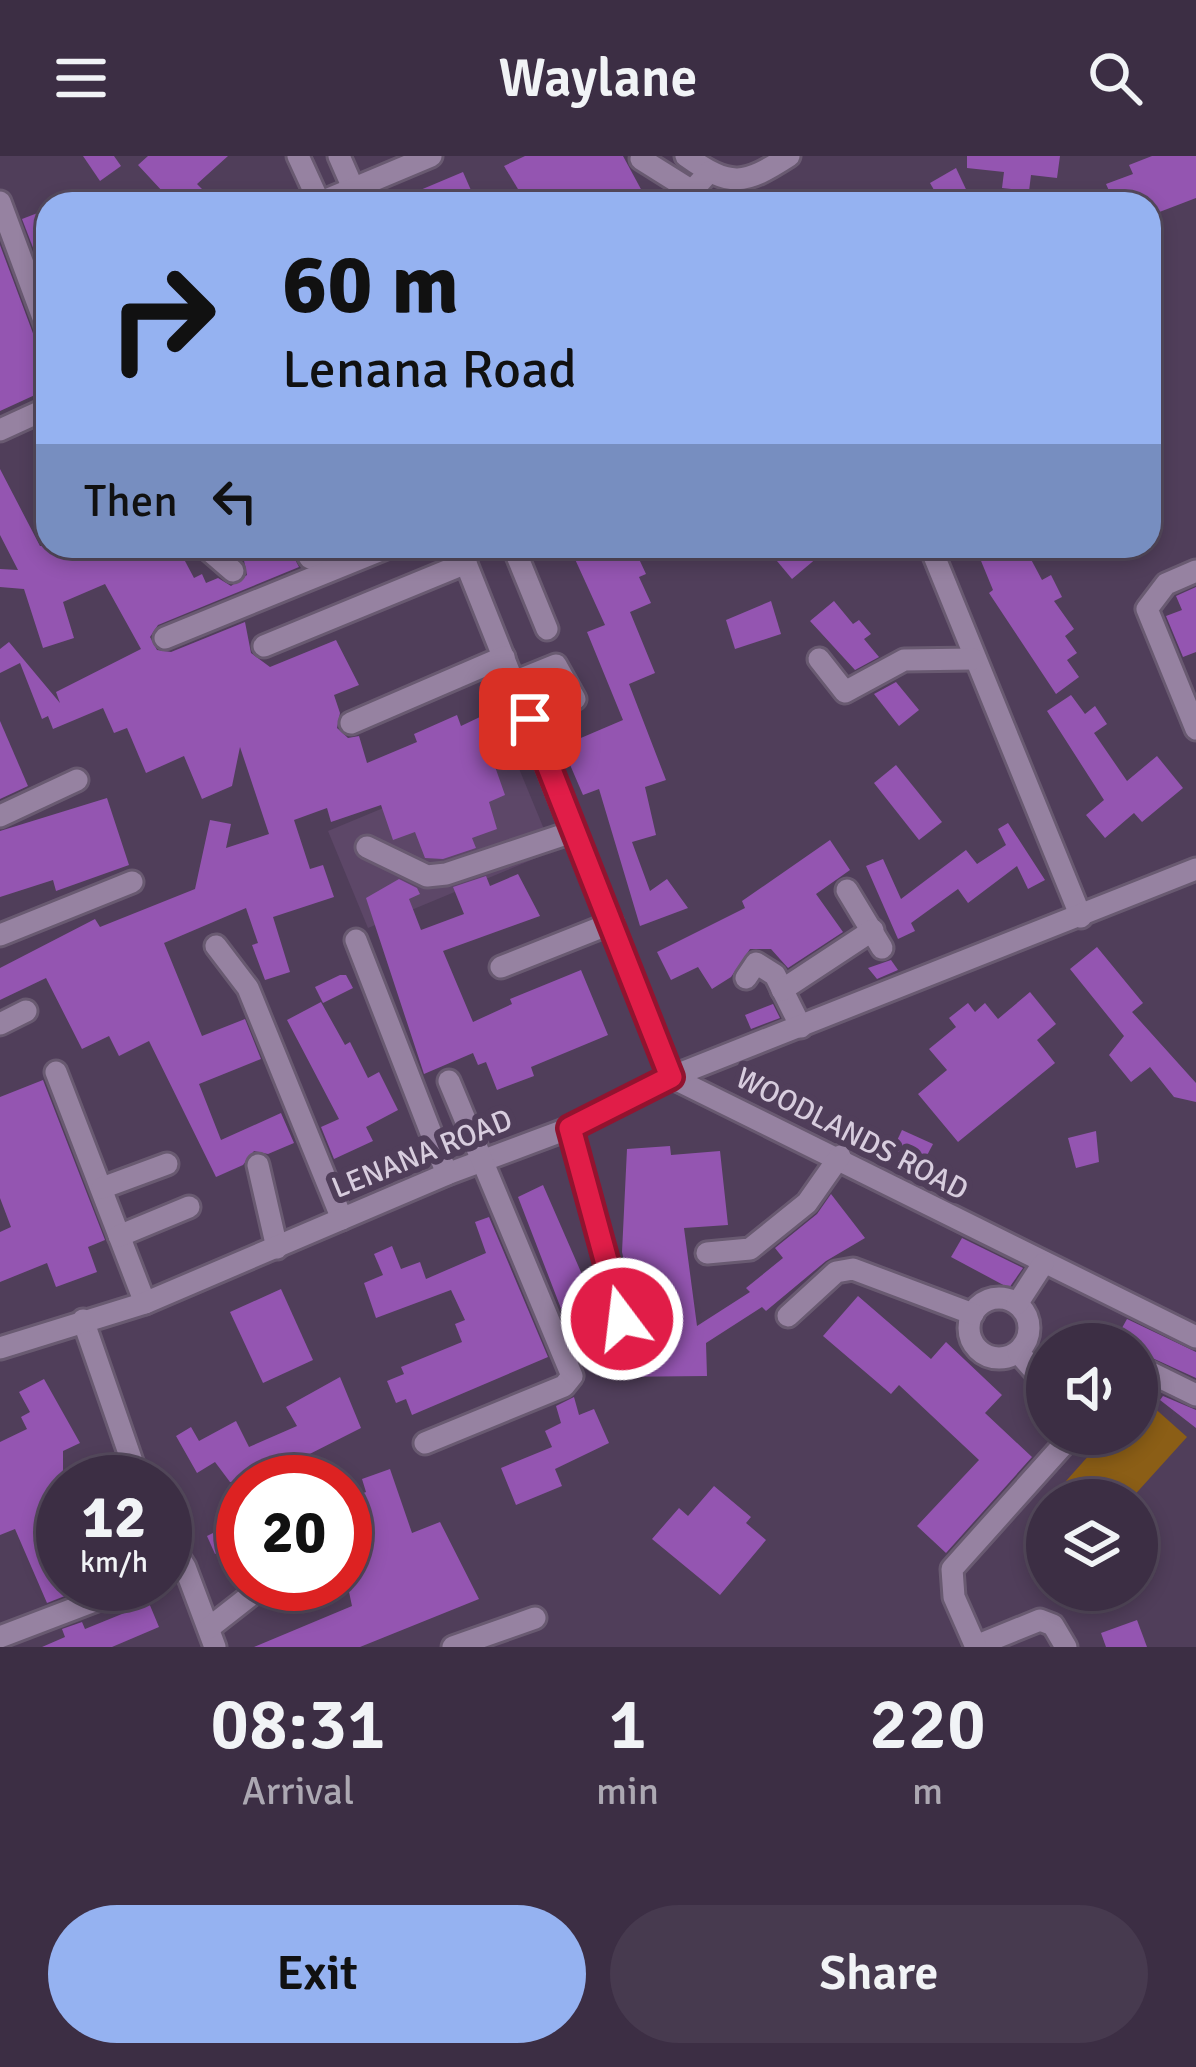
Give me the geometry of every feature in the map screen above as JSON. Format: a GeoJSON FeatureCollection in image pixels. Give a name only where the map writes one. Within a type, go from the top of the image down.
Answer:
{"type":"FeatureCollection","features":[{"type":"Feature","properties":{"kind":"street"},"geometry":{"type":"LineString","coordinates":[[298,156],[315,192]]}},
{"type":"Feature","properties":{"kind":"street"},"geometry":{"type":"LineString","coordinates":[[339,156],[353,188]]}},
{"type":"Feature","properties":{"kind":"street"},"geometry":{"type":"LineString","coordinates":[[344,192],[431,156]]}},
{"type":"Feature","properties":{"kind":"street"},"geometry":{"type":"LineString","coordinates":[[686,156],[709,172],[735,181],[754,179],[789,156]]}},
{"type":"Feature","properties":{"kind":"street"},"geometry":{"type":"LineString","coordinates":[[641,159],[692,191],[709,172]]}},
{"type":"Feature","properties":{"kind":"street"},"geometry":{"type":"LineString","coordinates":[[0,202],[36,299]]}},
{"type":"Feature","properties":{"kind":"street"},"geometry":{"type":"LineString","coordinates":[[1,426],[36,413]]}},
{"type":"Feature","properties":{"kind":"street"},"geometry":{"type":"LineString","coordinates":[[218,558],[233,571]]}},
{"type":"Feature","properties":{"kind":"street"},"geometry":{"type":"LineString","coordinates":[[165,638],[362,558]]}},
{"type":"Feature","properties":{"kind":"street"},"geometry":{"type":"LineString","coordinates":[[264,646],[454,558]]}},
{"type":"Feature","properties":{"kind":"street"},"geometry":{"type":"LineString","coordinates":[[465,558],[671,1077]]}},
{"type":"Feature","properties":{"kind":"street"},"geometry":{"type":"LineString","coordinates":[[518,558],[547,629]]}},
{"type":"Feature","properties":{"kind":"street"},"geometry":{"type":"LineString","coordinates":[[935,558],[1081,917]]}},
{"type":"Feature","properties":{"kind":"street"},"geometry":{"type":"LineString","coordinates":[[1196,571],[1166,584],[1147,609],[1196,729]]}},
{"type":"Feature","properties":{"kind":"street"},"geometry":{"type":"LineString","coordinates":[[351,724],[504,657]]}},
{"type":"Feature","properties":{"kind":"street"},"geometry":{"type":"LineString","coordinates":[[819,659],[845,692],[904,660],[973,659]]}},
{"type":"Feature","properties":{"kind":"street"},"geometry":{"type":"LineString","coordinates":[[514,682],[556,665],[575,699]]}},
{"type":"Feature","properties":{"kind":"street"},"geometry":{"type":"LineString","coordinates":[[0,816],[77,780]]}},
{"type":"Feature","properties":{"kind":"street"},"geometry":{"type":"LineString","coordinates":[[367,847],[427,876],[446,874],[575,831]]}},
{"type":"Feature","properties":{"kind":"street","name":"LENANA ROAD"},"geometry":{"type":"LineString","coordinates":[[2,1342],[145,1304],[448,1174],[570,1128],[671,1077],[1196,869]]}},
{"type":"Feature","properties":{"kind":"street"},"geometry":{"type":"LineString","coordinates":[[0,935],[132,882]]}},
{"type":"Feature","properties":{"kind":"street"},"geometry":{"type":"LineString","coordinates":[[782,990],[877,939],[847,890]]}},
{"type":"Feature","properties":{"kind":"street"},"geometry":{"type":"LineString","coordinates":[[502,967],[612,923]]}},
{"type":"Feature","properties":{"kind":"street"},"geometry":{"type":"LineString","coordinates":[[356,940],[448,1174]]}},
{"type":"Feature","properties":{"kind":"street"},"geometry":{"type":"LineString","coordinates":[[216,946],[248,988],[342,1219]]}},
{"type":"Feature","properties":{"kind":"street"},"geometry":{"type":"LineString","coordinates":[[746,978],[756,963],[775,975],[802,1027]]}},
{"type":"Feature","properties":{"kind":"street"},"geometry":{"type":"LineString","coordinates":[[0,1024],[26,1011]]}},
{"type":"Feature","properties":{"kind":"street"},"geometry":{"type":"LineString","coordinates":[[56,1072],[145,1304]]}},
{"type":"Feature","properties":{"kind":"street","name":"WOODLANDS ROAD"},"geometry":{"type":"LineString","coordinates":[[671,1077],[840,1156],[1043,1264],[1196,1337]]}},
{"type":"Feature","properties":{"kind":"street"},"geometry":{"type":"LineString","coordinates":[[425,1443],[564,1386],[572,1376],[449,1081]]}},
{"type":"Feature","properties":{"kind":"street"},"geometry":{"type":"LineString","coordinates":[[570,1128],[622,1319]]}},
{"type":"Feature","properties":{"kind":"street"},"geometry":{"type":"LineString","coordinates":[[707,1252],[750,1249],[806,1203],[840,1156]]}},
{"type":"Feature","properties":{"kind":"street"},"geometry":{"type":"LineString","coordinates":[[102,1188],[167,1164]]}},
{"type":"Feature","properties":{"kind":"street"},"geometry":{"type":"LineString","coordinates":[[258,1165],[277,1248]]}},
{"type":"Feature","properties":{"kind":"street"},"geometry":{"type":"LineString","coordinates":[[119,1236],[189,1207]]}},
{"type":"Feature","properties":{"kind":"street"},"geometry":{"type":"LineString","coordinates":[[1017,1304],[1043,1264]]}},
{"type":"Feature","properties":{"kind":"street"},"geometry":{"type":"LineString","coordinates":[[788,1316],[836,1272],[853,1268],[974,1314]]}},
{"type":"Feature","properties":{"kind":"street"},"geometry":{"type":"LineString","coordinates":[[988,1300],[1017,1304],[1025,1312],[1029,1333],[1018,1352],[1005,1358],[977,1349],[970,1336],[974,1314],[988,1300]]}},
{"type":"Feature","properties":{"kind":"street"},"geometry":{"type":"LineString","coordinates":[[83,1320],[130,1455]]}},
{"type":"Feature","properties":{"kind":"street"},"geometry":{"type":"LineString","coordinates":[[1018,1352],[1026,1361]]}},
{"type":"Feature","properties":{"kind":"street"},"geometry":{"type":"LineString","coordinates":[[1158,1377],[1196,1396]]}},
{"type":"Feature","properties":{"kind":"street"},"geometry":{"type":"LineString","coordinates":[[1054,1455],[952,1569],[954,1598],[976,1646],[1040,1620],[1053,1624],[1066,1647]]}},
{"type":"Feature","properties":{"kind":"street"},"geometry":{"type":"LineString","coordinates":[[192,1601],[212,1638],[238,1611]]}},
{"type":"Feature","properties":{"kind":"street"},"geometry":{"type":"LineString","coordinates":[[0,1637],[68,1611]]}},
{"type":"Feature","properties":{"kind":"street"},"geometry":{"type":"LineString","coordinates":[[453,1647],[535,1618]]}},
{"type":"Feature","properties":{"kind":"shaded area"},"geometry":{"type":"Polygon","coordinates":[[[513,754],[553,851],[368,928],[328,831],[513,754]]]}},
{"type":"Feature","properties":{"kind":"shaded area"},"geometry":{"type":"Polygon","coordinates":[[[1158,1411],[1187,1437],[1149,1479],[1068,1479],[1089,1455],[1158,1455],[1158,1411]]]}},
{"type":"Feature","properties":{"kind":"building"},"geometry":{"type":"Polygon","coordinates":[[[83,156],[114,156],[121,166],[100,181],[83,156]]]}},
{"type":"Feature","properties":{"kind":"building"},"geometry":{"type":"Polygon","coordinates":[[[148,156],[228,156],[197,184],[205,192],[163,192],[138,165],[148,156]]]}},
{"type":"Feature","properties":{"kind":"building"},"geometry":{"type":"Polygon","coordinates":[[[525,156],[623,156],[642,192],[520,192],[504,166],[525,156]]]}},
{"type":"Feature","properties":{"kind":"building"},"geometry":{"type":"Polygon","coordinates":[[[967,156],[1060,156],[1057,178],[1031,175],[1029,191],[1002,188],[1004,172],[967,168],[967,156]]]}},
{"type":"Feature","properties":{"kind":"building"},"geometry":{"type":"Polygon","coordinates":[[[1152,156],[1196,156],[1196,198],[1161,211],[1161,192],[1110,192],[1106,184],[1133,174],[1129,165],[1152,156]]]}},
{"type":"Feature","properties":{"kind":"building"},"geometry":{"type":"Polygon","coordinates":[[[956,168],[967,192],[935,192],[930,183],[956,168]]]}},
{"type":"Feature","properties":{"kind":"building"},"geometry":{"type":"Polygon","coordinates":[[[463,172],[472,192],[416,192],[463,172]]]}},
{"type":"Feature","properties":{"kind":"building"},"geometry":{"type":"Polygon","coordinates":[[[36,214],[36,255],[22,219],[36,214]]]}},
{"type":"Feature","properties":{"kind":"building"},"geometry":{"type":"Polygon","coordinates":[[[0,245],[36,338],[36,394],[0,411],[0,245]]]}},
{"type":"Feature","properties":{"kind":"building"},"geometry":{"type":"Polygon","coordinates":[[[0,469],[36,538],[36,558],[183,558],[194,578],[202,574],[206,583],[218,578],[231,586],[247,575],[243,558],[294,558],[299,567],[158,625],[150,637],[157,650],[171,652],[245,622],[251,653],[270,667],[336,640],[359,685],[334,695],[340,713],[337,728],[348,738],[359,736],[367,763],[417,742],[414,734],[457,715],[461,726],[482,716],[498,755],[492,758],[505,795],[489,802],[497,829],[472,838],[476,848],[443,859],[425,858],[415,832],[393,840],[381,805],[331,822],[327,808],[294,820],[310,869],[323,865],[334,897],[273,917],[290,972],[265,980],[252,945],[258,943],[246,908],[164,943],[202,1036],[245,1019],[261,1059],[199,1084],[221,1140],[281,1113],[294,1143],[268,1154],[254,1151],[243,1165],[216,1177],[149,1041],[119,1056],[109,1036],[82,1049],[46,978],[0,1000],[0,968],[95,919],[100,927],[195,889],[210,820],[231,824],[226,848],[269,834],[240,747],[232,786],[202,799],[184,756],[146,773],[127,728],[114,733],[103,708],[53,729],[48,716],[42,719],[20,663],[0,673],[0,649],[9,642],[60,703],[56,692],[141,649],[105,584],[63,602],[74,638],[43,648],[24,589],[0,587],[0,569],[18,570],[0,535],[0,469]]]}},
{"type":"Feature","properties":{"kind":"building"},"geometry":{"type":"Polygon","coordinates":[[[574,558],[639,558],[646,574],[639,577],[651,603],[630,612],[655,673],[629,684],[666,780],[645,787],[656,835],[632,842],[650,891],[667,879],[688,908],[640,926],[599,789],[583,795],[562,746],[623,720],[587,632],[605,625],[574,558]]]}},
{"type":"Feature","properties":{"kind":"building"},"geometry":{"type":"Polygon","coordinates":[[[774,558],[817,558],[792,579],[774,558]]]}},
{"type":"Feature","properties":{"kind":"building"},"geometry":{"type":"Polygon","coordinates":[[[980,558],[1030,558],[1042,580],[1051,575],[1062,597],[1054,601],[1074,629],[1065,636],[1077,653],[1067,660],[1079,677],[1056,694],[989,593],[993,590],[980,558]]]}},
{"type":"Feature","properties":{"kind":"building"},"geometry":{"type":"Polygon","coordinates":[[[1196,587],[1196,652],[1183,657],[1166,616],[1182,610],[1176,596],[1196,587]]]}},
{"type":"Feature","properties":{"kind":"building"},"geometry":{"type":"Polygon","coordinates":[[[771,601],[781,634],[735,649],[726,620],[771,601]]]}},
{"type":"Feature","properties":{"kind":"building"},"geometry":{"type":"Polygon","coordinates":[[[834,601],[853,624],[859,620],[871,634],[864,639],[879,657],[855,670],[810,621],[834,601]]]}},
{"type":"Feature","properties":{"kind":"building"},"geometry":{"type":"Polygon","coordinates":[[[896,682],[919,710],[899,726],[874,694],[896,682]]]}},
{"type":"Feature","properties":{"kind":"building"},"geometry":{"type":"Polygon","coordinates":[[[1071,695],[1085,714],[1095,706],[1107,724],[1094,733],[1127,781],[1157,756],[1183,788],[1142,822],[1134,813],[1105,838],[1086,815],[1104,800],[1047,711],[1071,695]]]}},
{"type":"Feature","properties":{"kind":"building"},"geometry":{"type":"Polygon","coordinates":[[[0,721],[28,786],[0,799],[0,721]]]}},
{"type":"Feature","properties":{"kind":"building"},"geometry":{"type":"Polygon","coordinates":[[[896,765],[942,822],[919,840],[874,783],[896,765]]]}},
{"type":"Feature","properties":{"kind":"building"},"geometry":{"type":"Polygon","coordinates":[[[107,798],[129,865],[56,891],[53,880],[0,897],[0,831],[107,798]]]}},
{"type":"Feature","properties":{"kind":"building"},"geometry":{"type":"Polygon","coordinates":[[[1008,823],[1045,880],[1028,889],[1017,866],[968,903],[958,889],[911,923],[915,931],[898,939],[866,866],[883,859],[901,899],[966,850],[977,864],[1006,845],[998,829],[1008,823]]]}},
{"type":"Feature","properties":{"kind":"building"},"geometry":{"type":"Polygon","coordinates":[[[830,840],[850,870],[816,894],[843,932],[788,968],[771,949],[750,949],[731,977],[712,989],[698,967],[671,980],[657,952],[745,908],[742,901],[830,840]]]}},
{"type":"Feature","properties":{"kind":"building"},"geometry":{"type":"Polygon","coordinates":[[[518,874],[540,916],[443,951],[473,1022],[512,1004],[510,999],[581,970],[608,1035],[531,1067],[534,1076],[497,1090],[486,1062],[478,1065],[473,1053],[424,1074],[366,898],[399,879],[417,888],[420,894],[409,899],[421,930],[464,914],[453,887],[486,876],[490,886],[518,874]]]}},
{"type":"Feature","properties":{"kind":"building"},"geometry":{"type":"Polygon","coordinates":[[[1097,947],[1143,1003],[1132,1012],[1196,1083],[1196,1102],[1174,1097],[1150,1067],[1131,1082],[1109,1055],[1124,1036],[1070,969],[1097,947]]]}},
{"type":"Feature","properties":{"kind":"building"},"geometry":{"type":"Polygon","coordinates":[[[891,960],[898,970],[877,979],[868,968],[891,960]]]}},
{"type":"Feature","properties":{"kind":"building"},"geometry":{"type":"Polygon","coordinates":[[[346,975],[353,988],[323,1003],[315,987],[346,975]]]}},
{"type":"Feature","properties":{"kind":"building"},"geometry":{"type":"Polygon","coordinates":[[[1030,992],[1056,1024],[1037,1040],[1055,1063],[958,1142],[918,1094],[947,1070],[929,1049],[956,1027],[949,1018],[968,1003],[975,1012],[985,1003],[998,1019],[1030,992]]]}},
{"type":"Feature","properties":{"kind":"building"},"geometry":{"type":"Polygon","coordinates":[[[321,1002],[345,1045],[350,1042],[368,1078],[379,1072],[398,1110],[366,1127],[373,1141],[334,1159],[321,1127],[339,1119],[287,1020],[321,1002]]]}},
{"type":"Feature","properties":{"kind":"building"},"geometry":{"type":"Polygon","coordinates":[[[773,1004],[780,1018],[751,1029],[745,1015],[773,1004]]]}},
{"type":"Feature","properties":{"kind":"building"},"geometry":{"type":"Polygon","coordinates":[[[43,1080],[105,1240],[88,1247],[97,1272],[56,1287],[47,1263],[0,1282],[0,1232],[11,1227],[0,1198],[0,1097],[43,1080]]]}},
{"type":"Feature","properties":{"kind":"building"},"geometry":{"type":"Polygon","coordinates":[[[902,1130],[933,1144],[923,1163],[893,1149],[902,1130]]]}},
{"type":"Feature","properties":{"kind":"building"},"geometry":{"type":"Polygon","coordinates":[[[1096,1131],[1099,1162],[1076,1168],[1068,1138],[1096,1131]]]}},
{"type":"Feature","properties":{"kind":"building"},"geometry":{"type":"Polygon","coordinates":[[[670,1146],[671,1155],[720,1151],[728,1225],[684,1228],[697,1326],[750,1292],[746,1288],[783,1258],[775,1248],[817,1214],[831,1194],[865,1238],[826,1261],[766,1311],[762,1307],[706,1343],[707,1376],[608,1377],[606,1320],[572,1337],[518,1197],[543,1185],[591,1295],[599,1291],[608,1324],[628,1353],[627,1333],[637,1316],[622,1252],[627,1149],[670,1146]]]}},
{"type":"Feature","properties":{"kind":"building"},"geometry":{"type":"Polygon","coordinates":[[[489,1217],[548,1357],[412,1415],[406,1399],[396,1403],[387,1381],[404,1374],[401,1367],[462,1342],[455,1324],[465,1320],[451,1290],[376,1318],[364,1283],[383,1275],[374,1254],[392,1246],[401,1269],[420,1262],[426,1279],[486,1253],[475,1222],[489,1217]]]}},
{"type":"Feature","properties":{"kind":"building"},"geometry":{"type":"Polygon","coordinates":[[[962,1238],[1023,1268],[1009,1288],[951,1257],[962,1238]]]}},
{"type":"Feature","properties":{"kind":"building"},"geometry":{"type":"Polygon","coordinates":[[[281,1289],[313,1360],[263,1383],[230,1312],[281,1289]]]}},
{"type":"Feature","properties":{"kind":"building"},"geometry":{"type":"Polygon","coordinates":[[[858,1296],[931,1359],[946,1342],[1002,1395],[985,1413],[1032,1457],[946,1553],[917,1526],[979,1460],[899,1385],[891,1394],[823,1336],[858,1296]]]}},
{"type":"Feature","properties":{"kind":"building"},"geometry":{"type":"Polygon","coordinates":[[[1158,1334],[1196,1352],[1196,1378],[1158,1361],[1158,1334]]]}},
{"type":"Feature","properties":{"kind":"building"},"geometry":{"type":"Polygon","coordinates":[[[340,1377],[361,1428],[308,1455],[216,1455],[216,1463],[197,1473],[192,1455],[187,1455],[176,1436],[191,1427],[199,1441],[236,1421],[249,1447],[297,1426],[286,1407],[340,1377]]]}},
{"type":"Feature","properties":{"kind":"building"},"geometry":{"type":"Polygon","coordinates":[[[44,1379],[80,1443],[63,1455],[36,1455],[36,1578],[15,1529],[0,1535],[0,1442],[27,1429],[21,1417],[30,1412],[19,1392],[44,1379]]]}},
{"type":"Feature","properties":{"kind":"building"},"geometry":{"type":"Polygon","coordinates":[[[1163,1396],[1196,1410],[1196,1428],[1160,1400],[1163,1396]]]}},
{"type":"Feature","properties":{"kind":"building"},"geometry":{"type":"Polygon","coordinates":[[[574,1397],[579,1415],[594,1409],[609,1443],[555,1469],[562,1486],[516,1505],[501,1468],[552,1447],[545,1431],[561,1423],[556,1406],[574,1397]]]}},
{"type":"Feature","properties":{"kind":"building"},"geometry":{"type":"Polygon","coordinates":[[[390,1469],[412,1533],[440,1522],[479,1599],[360,1647],[254,1647],[340,1611],[372,1611],[372,1475],[390,1469]]]}},
{"type":"Feature","properties":{"kind":"building"},"geometry":{"type":"Polygon","coordinates":[[[714,1486],[751,1517],[746,1523],[766,1540],[720,1595],[652,1539],[679,1508],[688,1516],[714,1486]]]}},
{"type":"Feature","properties":{"kind":"building"},"geometry":{"type":"Polygon","coordinates":[[[216,1532],[215,1554],[207,1536],[216,1532]]]}},
{"type":"Feature","properties":{"kind":"building"},"geometry":{"type":"Polygon","coordinates":[[[129,1611],[152,1611],[159,1627],[112,1647],[42,1647],[65,1637],[62,1629],[82,1622],[85,1629],[129,1611]]]}},
{"type":"Feature","properties":{"kind":"building"},"geometry":{"type":"Polygon","coordinates":[[[1137,1620],[1147,1647],[1106,1647],[1101,1633],[1137,1620]]]}},
{"type":"Feature","properties":{"kind":"route"},"geometry":{"type":"LineString","coordinates":[[530,719],[671,1077],[570,1128],[622,1319]]}}]}
